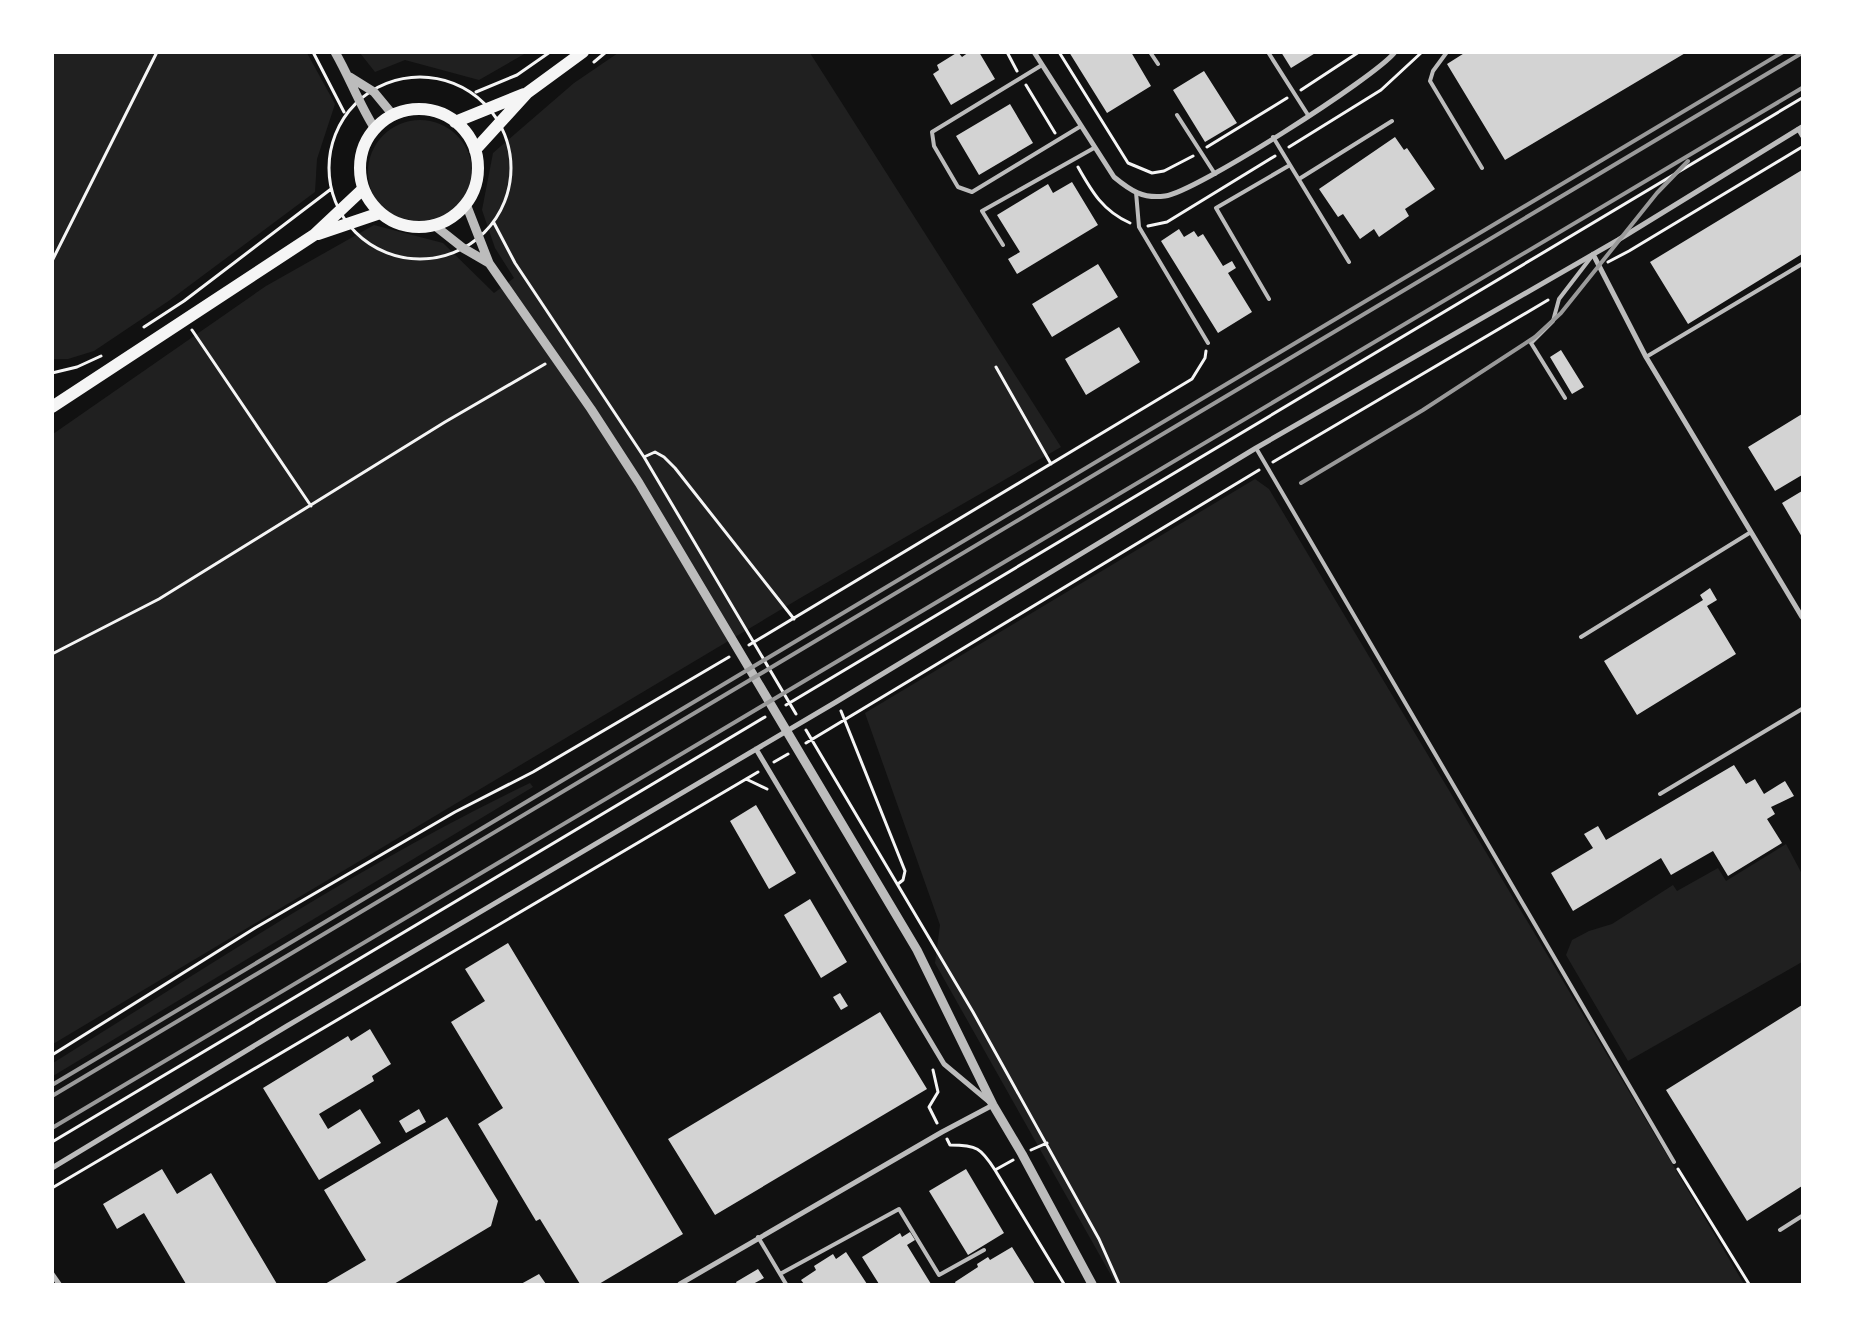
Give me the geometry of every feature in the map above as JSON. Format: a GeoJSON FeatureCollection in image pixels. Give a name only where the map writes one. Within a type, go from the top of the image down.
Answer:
{"type":"FeatureCollection","features":[{"type":"Feature","properties":{"kind":"main road"},"geometry":{"type":"LineString","coordinates":[[475,150],[527,93],[583,52]]}},
{"type":"Feature","properties":{"kind":"main road"},"geometry":{"type":"LineString","coordinates":[[455,122],[527,93]]}},
{"type":"Feature","properties":{"kind":"main road"},"geometry":{"type":"LineString","coordinates":[[409,110],[425,110],[441,114],[455,122],[467,135],[475,150],[478,168],[475,187],[466,204],[452,217],[434,225],[415,227],[397,223],[380,213],[370,202],[363,189],[360,164],[367,139],[375,129],[393,115],[409,110]]}},
{"type":"Feature","properties":{"kind":"main road"},"geometry":{"type":"LineString","coordinates":[[52,407],[314,235],[363,189]]}},
{"type":"Feature","properties":{"kind":"main road"},"geometry":{"type":"LineString","coordinates":[[314,235],[380,213]]}},
{"type":"Feature","properties":{"kind":"street"},"geometry":{"type":"LineString","coordinates":[[335,52],[350,77],[358,103],[375,129]]}},
{"type":"Feature","properties":{"kind":"street"},"geometry":{"type":"LineString","coordinates":[[1034,52],[1114,177],[1144,197],[1168,196],[1215,174],[1358,83],[1395,52]]}},
{"type":"Feature","properties":{"kind":"street"},"geometry":{"type":"LineString","coordinates":[[350,77],[374,92],[393,115]]}},
{"type":"Feature","properties":{"kind":"street"},"geometry":{"type":"LineString","coordinates":[[52,1168],[287,1026],[836,702],[1256,448],[1594,254],[1800,128]]}},
{"type":"Feature","properties":{"kind":"street"},"geometry":{"type":"LineString","coordinates":[[466,204],[489,263],[556,357],[639,482],[917,950],[993,1105],[1092,1284]]}},
{"type":"Feature","properties":{"kind":"street"},"geometry":{"type":"LineString","coordinates":[[434,225],[463,248],[489,263]]}},
{"type":"Feature","properties":{"kind":"street"},"geometry":{"type":"LineString","coordinates":[[1594,254],[1646,358],[1802,617]]}},
{"type":"Feature","properties":{"kind":"street"},"geometry":{"type":"LineString","coordinates":[[756,749],[944,1064],[993,1105]]}},
{"type":"Feature","properties":{"kind":"street"},"geometry":{"type":"LineString","coordinates":[[680,1284],[758,1237],[993,1105]]}},
{"type":"Feature","properties":{"kind":"street"},"geometry":{"type":"LineString","coordinates":[[52,1274],[59,1284]]}},
{"type":"Feature","properties":{"kind":"lane"},"geometry":{"type":"LineString","coordinates":[[1150,52],[1158,64]]}},
{"type":"Feature","properties":{"kind":"lane"},"geometry":{"type":"LineString","coordinates":[[1268,52],[1308,115]]}},
{"type":"Feature","properties":{"kind":"lane"},"geometry":{"type":"LineString","coordinates":[[1447,52],[1433,71],[1430,81],[1482,168]]}},
{"type":"Feature","properties":{"kind":"lane"},"geometry":{"type":"LineString","coordinates":[[1042,65],[932,132],[934,146],[958,186],[972,192],[1081,126]]}},
{"type":"Feature","properties":{"kind":"lane"},"geometry":{"type":"LineString","coordinates":[[1177,115],[1215,174]]}},
{"type":"Feature","properties":{"kind":"lane"},"geometry":{"type":"LineString","coordinates":[[1299,179],[1392,121]]}},
{"type":"Feature","properties":{"kind":"lane"},"geometry":{"type":"LineString","coordinates":[[1800,128],[1802,136]]}},
{"type":"Feature","properties":{"kind":"lane"},"geometry":{"type":"LineString","coordinates":[[1273,137],[1350,262]]}},
{"type":"Feature","properties":{"kind":"lane"},"geometry":{"type":"LineString","coordinates":[[1003,245],[982,211],[1094,148]]}},
{"type":"Feature","properties":{"kind":"lane"},"geometry":{"type":"LineString","coordinates":[[1269,299],[1216,208],[1290,165]]}},
{"type":"Feature","properties":{"kind":"lane"},"geometry":{"type":"LineString","coordinates":[[1136,192],[1139,227],[1208,342]]}},
{"type":"Feature","properties":{"kind":"lane"},"geometry":{"type":"LineString","coordinates":[[1565,398],[1531,343],[1553,321],[1560,299],[1594,254]]}},
{"type":"Feature","properties":{"kind":"lane"},"geometry":{"type":"LineString","coordinates":[[1646,358],[1802,264]]}},
{"type":"Feature","properties":{"kind":"lane"},"geometry":{"type":"LineString","coordinates":[[1256,448],[1674,1162]]}},
{"type":"Feature","properties":{"kind":"lane"},"geometry":{"type":"LineString","coordinates":[[1581,637],[1751,532]]}},
{"type":"Feature","properties":{"kind":"lane"},"geometry":{"type":"LineString","coordinates":[[1660,794],[1802,709]]}},
{"type":"Feature","properties":{"kind":"lane"},"geometry":{"type":"LineString","coordinates":[[780,1274],[899,1209],[940,1275],[984,1250]]}},
{"type":"Feature","properties":{"kind":"lane"},"geometry":{"type":"LineString","coordinates":[[1780,1230],[1802,1216]]}},
{"type":"Feature","properties":{"kind":"lane"},"geometry":{"type":"LineString","coordinates":[[758,1237],[786,1284]]}},
{"type":"Feature","properties":{"kind":"path"},"geometry":{"type":"LineString","coordinates":[[52,261],[157,52]]}},
{"type":"Feature","properties":{"kind":"path"},"geometry":{"type":"LineString","coordinates":[[313,52],[344,112]]}},
{"type":"Feature","properties":{"kind":"path"},"geometry":{"type":"LineString","coordinates":[[138,331],[184,301],[331,189],[328,164],[332,140],[344,112],[400,76],[427,77],[453,83],[476,93],[517,75],[550,52]]}},
{"type":"Feature","properties":{"kind":"path"},"geometry":{"type":"LineString","coordinates":[[1059,52],[1128,163],[1152,173],[1172,168],[1200,152],[1359,52]]}},
{"type":"Feature","properties":{"kind":"path"},"geometry":{"type":"LineString","coordinates":[[784,706],[1802,98]]}},
{"type":"Feature","properties":{"kind":"path"},"geometry":{"type":"LineString","coordinates":[[1599,266],[1629,252],[1802,147]]}},
{"type":"Feature","properties":{"kind":"path"},"geometry":{"type":"LineString","coordinates":[[494,223],[515,263],[644,457],[800,721]]}},
{"type":"Feature","properties":{"kind":"path"},"geometry":{"type":"LineString","coordinates":[[845,720],[1385,394],[1567,289]]}},
{"type":"Feature","properties":{"kind":"path"},"geometry":{"type":"LineString","coordinates":[[185,320],[311,506]]}},
{"type":"Feature","properties":{"kind":"path"},"geometry":{"type":"LineString","coordinates":[[744,648],[1192,379],[1205,358],[1208,342]]}},
{"type":"Feature","properties":{"kind":"path"},"geometry":{"type":"LineString","coordinates":[[52,373],[78,367],[108,351]]}},
{"type":"Feature","properties":{"kind":"path"},"geometry":{"type":"LineString","coordinates":[[52,654],[159,599],[445,422],[524,378],[556,357]]}},
{"type":"Feature","properties":{"kind":"path"},"geometry":{"type":"LineString","coordinates":[[996,367],[1051,464]]}},
{"type":"Feature","properties":{"kind":"path"},"geometry":{"type":"LineString","coordinates":[[644,457],[654,452],[664,457],[675,468],[794,619]]}},
{"type":"Feature","properties":{"kind":"path"},"geometry":{"type":"LineString","coordinates":[[52,1055],[263,924],[456,812],[533,772],[735,653]]}},
{"type":"Feature","properties":{"kind":"path"},"geometry":{"type":"LineString","coordinates":[[836,702],[845,720],[905,871],[903,880],[898,884]]}},
{"type":"Feature","properties":{"kind":"path"},"geometry":{"type":"LineString","coordinates":[[52,1142],[767,716]]}},
{"type":"Feature","properties":{"kind":"path"},"geometry":{"type":"LineString","coordinates":[[805,729],[898,884],[1047,1143],[1099,1239],[1119,1284]]}},
{"type":"Feature","properties":{"kind":"path"},"geometry":{"type":"LineString","coordinates":[[52,1188],[746,779]]}},
{"type":"Feature","properties":{"kind":"path"},"geometry":{"type":"LineString","coordinates":[[1674,1162],[1749,1284]]}},
{"type":"Feature","properties":{"kind":"path"},"geometry":{"type":"LineString","coordinates":[[995,1170],[1064,1284]]}},
{"type":"Feature","properties":{"kind":"shaded area"},"geometry":{"type":"Polygon","coordinates":[[[52,53],[307,53],[335,104],[317,159],[315,192],[170,300],[94,351],[68,359],[53,359],[52,53]]]}},
{"type":"Feature","properties":{"kind":"shaded area"},"geometry":{"type":"Polygon","coordinates":[[[360,53],[526,53],[479,80],[405,60],[375,72],[360,53]]]}},
{"type":"Feature","properties":{"kind":"shaded area"},"geometry":{"type":"Polygon","coordinates":[[[618,53],[810,53],[1061,447],[802,597],[53,1044],[53,434],[266,286],[374,225],[443,243],[494,293],[514,278],[495,248],[482,210],[493,153],[574,83],[618,53]]]}},
{"type":"Feature","properties":{"kind":"shaded area"},"geometry":{"type":"Polygon","coordinates":[[[420,120],[440,124],[457,135],[468,152],[472,172],[468,192],[457,209],[440,220],[420,224],[400,220],[383,209],[372,192],[368,172],[372,152],[383,135],[400,124],[420,120]]]}},
{"type":"Feature","properties":{"kind":"shaded area"},"geometry":{"type":"Polygon","coordinates":[[[1255,479],[1269,489],[1744,1284],[1116,1284],[935,963],[940,925],[865,713],[1255,479]]]}},
{"type":"Feature","properties":{"kind":"shaded area"},"geometry":{"type":"Polygon","coordinates":[[[530,783],[533,787],[53,1076],[53,1063],[288,916],[407,846],[530,783]]]}},
{"type":"Feature","properties":{"kind":"shaded area"},"geometry":{"type":"Polygon","coordinates":[[[1786,844],[1802,874],[1802,962],[1628,1061],[1566,955],[1572,940],[1589,931],[1612,924],[1673,885],[1677,891],[1718,868],[1726,881],[1786,844]]]}},
{"type":"Feature","properties":{"kind":"building"},"geometry":{"type":"Polygon","coordinates":[[[958,52],[962,57],[969,52],[979,52],[995,79],[951,105],[933,74],[939,70],[937,65],[958,52]]]}},
{"type":"Feature","properties":{"kind":"building"},"geometry":{"type":"Polygon","coordinates":[[[1069,52],[1131,52],[1151,86],[1107,113],[1069,52]]]}},
{"type":"Feature","properties":{"kind":"building"},"geometry":{"type":"Polygon","coordinates":[[[1281,52],[1317,52],[1291,68],[1281,52]]]}},
{"type":"Feature","properties":{"kind":"building"},"geometry":{"type":"Polygon","coordinates":[[[1466,52],[1687,52],[1505,160],[1447,64],[1466,52]]]}},
{"type":"Feature","properties":{"kind":"building"},"geometry":{"type":"Polygon","coordinates":[[[1204,71],[1237,123],[1205,142],[1173,90],[1204,71]]]}},
{"type":"Feature","properties":{"kind":"building"},"geometry":{"type":"Polygon","coordinates":[[[1010,104],[1033,143],[979,175],[956,136],[1010,104]]]}},
{"type":"Feature","properties":{"kind":"building"},"geometry":{"type":"Polygon","coordinates":[[[1395,137],[1404,150],[1407,148],[1435,189],[1405,209],[1409,216],[1379,237],[1374,229],[1360,239],[1343,214],[1338,217],[1319,189],[1395,137]]]}},
{"type":"Feature","properties":{"kind":"building"},"geometry":{"type":"Polygon","coordinates":[[[1802,170],[1802,254],[1688,324],[1650,262],[1802,170]]]}},
{"type":"Feature","properties":{"kind":"building"},"geometry":{"type":"Polygon","coordinates":[[[1072,182],[1098,225],[1017,274],[1008,259],[1020,252],[997,215],[1048,184],[1053,193],[1072,182]]]}},
{"type":"Feature","properties":{"kind":"building"},"geometry":{"type":"Polygon","coordinates":[[[1179,229],[1184,237],[1194,231],[1198,237],[1203,234],[1223,266],[1232,261],[1236,268],[1228,273],[1252,312],[1218,333],[1161,241],[1179,229]]]}},
{"type":"Feature","properties":{"kind":"building"},"geometry":{"type":"Polygon","coordinates":[[[1098,264],[1118,297],[1052,337],[1032,304],[1098,264]]]}},
{"type":"Feature","properties":{"kind":"building"},"geometry":{"type":"Polygon","coordinates":[[[1119,327],[1140,362],[1086,395],[1065,359],[1119,327]]]}},
{"type":"Feature","properties":{"kind":"building"},"geometry":{"type":"Polygon","coordinates":[[[1561,350],[1584,387],[1572,394],[1550,357],[1561,350]]]}},
{"type":"Feature","properties":{"kind":"building"},"geometry":{"type":"Polygon","coordinates":[[[1802,414],[1802,475],[1775,491],[1748,447],[1802,414]]]}},
{"type":"Feature","properties":{"kind":"building"},"geometry":{"type":"Polygon","coordinates":[[[1802,491],[1802,537],[1782,503],[1802,491]]]}},
{"type":"Feature","properties":{"kind":"building"},"geometry":{"type":"Polygon","coordinates":[[[1710,588],[1717,600],[1707,606],[1736,654],[1637,715],[1604,661],[1703,600],[1700,595],[1710,588]]]}},
{"type":"Feature","properties":{"kind":"building"},"geometry":{"type":"Polygon","coordinates":[[[1734,765],[1746,784],[1755,779],[1764,794],[1785,781],[1794,796],[1771,807],[1775,814],[1767,819],[1782,843],[1728,876],[1713,851],[1671,875],[1661,858],[1573,911],[1551,873],[1593,848],[1584,834],[1598,826],[1606,840],[1734,765]]]}},
{"type":"Feature","properties":{"kind":"building"},"geometry":{"type":"Polygon","coordinates":[[[756,805],[796,873],[769,889],[730,821],[756,805]]]}},
{"type":"Feature","properties":{"kind":"building"},"geometry":{"type":"Polygon","coordinates":[[[810,899],[847,962],[821,978],[784,915],[810,899]]]}},
{"type":"Feature","properties":{"kind":"building"},"geometry":{"type":"Polygon","coordinates":[[[508,943],[683,1234],[599,1284],[580,1284],[540,1219],[536,1221],[478,1124],[503,1108],[451,1022],[485,1001],[465,969],[508,943]]]}},
{"type":"Feature","properties":{"kind":"building"},"geometry":{"type":"Polygon","coordinates":[[[840,993],[848,1006],[841,1010],[833,997],[840,993]]]}},
{"type":"Feature","properties":{"kind":"building"},"geometry":{"type":"Polygon","coordinates":[[[1802,1005],[1802,1186],[1747,1221],[1666,1090],[1802,1005]]]}},
{"type":"Feature","properties":{"kind":"building"},"geometry":{"type":"Polygon","coordinates":[[[880,1012],[927,1089],[715,1215],[668,1139],[880,1012]]]}},
{"type":"Feature","properties":{"kind":"building"},"geometry":{"type":"Polygon","coordinates":[[[370,1029],[391,1064],[372,1076],[374,1081],[319,1114],[328,1129],[360,1109],[381,1143],[319,1180],[263,1088],[348,1036],[351,1041],[370,1029]]]}},
{"type":"Feature","properties":{"kind":"building"},"geometry":{"type":"Polygon","coordinates":[[[419,1109],[426,1122],[406,1133],[399,1121],[419,1109]]]}},
{"type":"Feature","properties":{"kind":"building"},"geometry":{"type":"Polygon","coordinates":[[[447,1117],[498,1201],[491,1226],[394,1284],[325,1284],[366,1260],[324,1190],[447,1117]]]}},
{"type":"Feature","properties":{"kind":"building"},"geometry":{"type":"Polygon","coordinates":[[[162,1169],[177,1194],[211,1173],[277,1284],[186,1284],[144,1213],[117,1229],[103,1204],[162,1169]]]}},
{"type":"Feature","properties":{"kind":"building"},"geometry":{"type":"Polygon","coordinates":[[[966,1169],[1004,1233],[968,1255],[929,1191],[966,1169]]]}},
{"type":"Feature","properties":{"kind":"building"},"geometry":{"type":"Polygon","coordinates":[[[910,1232],[915,1240],[907,1245],[931,1284],[879,1284],[862,1257],[900,1233],[902,1237],[910,1232]]]}},
{"type":"Feature","properties":{"kind":"building"},"geometry":{"type":"Polygon","coordinates":[[[1012,1247],[1035,1284],[956,1284],[955,1282],[978,1267],[977,1264],[988,1257],[990,1260],[1012,1247]]]}},
{"type":"Feature","properties":{"kind":"building"},"geometry":{"type":"Polygon","coordinates":[[[846,1252],[867,1284],[804,1284],[801,1280],[816,1270],[814,1266],[833,1254],[836,1259],[846,1252]]]}},
{"type":"Feature","properties":{"kind":"building"},"geometry":{"type":"Polygon","coordinates":[[[758,1269],[764,1278],[753,1284],[737,1284],[736,1282],[758,1269]]]}},
{"type":"Feature","properties":{"kind":"building"},"geometry":{"type":"Polygon","coordinates":[[[539,1274],[546,1284],[521,1284],[539,1274]]]}},
{"type":"Feature","properties":{"kind":"railway"},"geometry":{"type":"LineString","coordinates":[[52,1085],[1783,52]]}},
{"type":"Feature","properties":{"kind":"railway"},"geometry":{"type":"LineString","coordinates":[[52,1096],[1802,53]]}},
{"type":"Feature","properties":{"kind":"railway"},"geometry":{"type":"LineString","coordinates":[[52,1128],[1802,88]]}},
{"type":"Feature","properties":{"kind":"railway"},"geometry":{"type":"LineString","coordinates":[[1301,483],[1423,410],[1535,337],[1561,313],[1657,193],[1688,161]]}}]}
